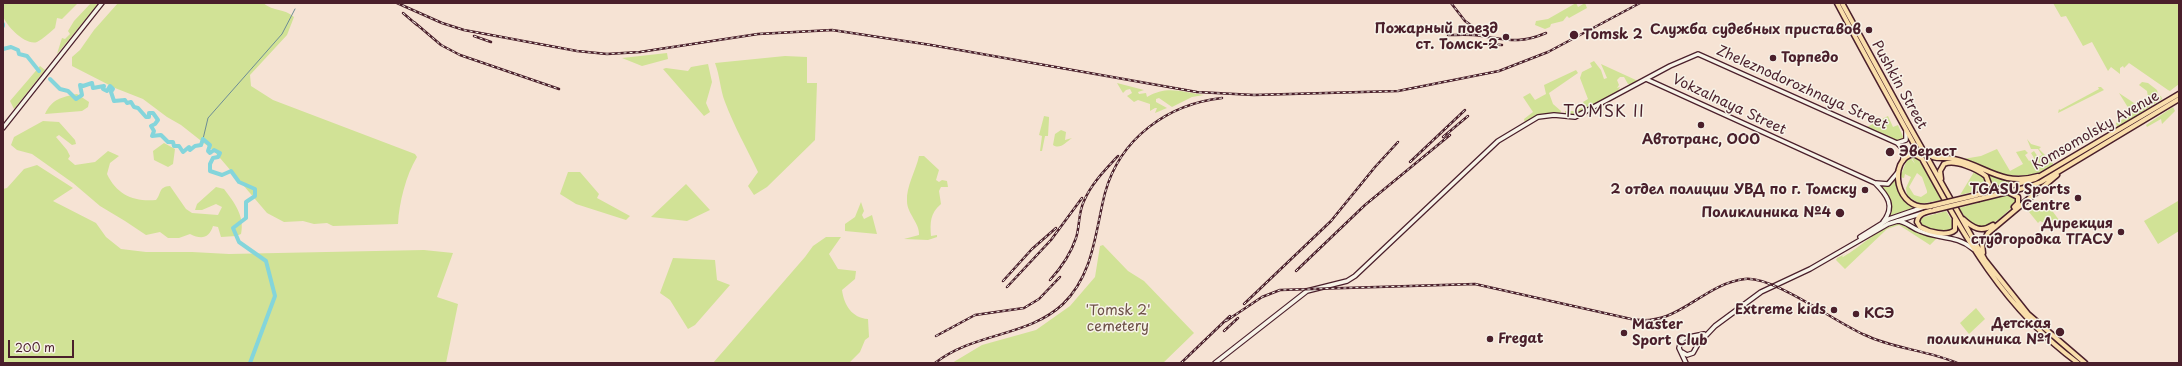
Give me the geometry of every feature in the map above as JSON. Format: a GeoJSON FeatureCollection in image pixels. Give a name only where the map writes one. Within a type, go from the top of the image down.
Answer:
{"type":"FeatureCollection","features":[{"type":"Feature","properties":{"kind":"main road"},"geometry":{"type":"LineString","coordinates":[[3,128],[102,3]]}},
{"type":"Feature","properties":{"kind":"main road","name":"Pushkin Street"},"geometry":{"type":"LineString","coordinates":[[1836,3],[1973,249],[1989,274],[2016,308],[2047,338],[2078,363]]}},
{"type":"Feature","properties":{"kind":"main road","name":"Pushkin Street"},"geometry":{"type":"LineString","coordinates":[[1842,3],[1919,145],[1993,271],[2028,314],[2085,363]]}},
{"type":"Feature","properties":{"kind":"main road","name":"Zheleznodorozhnaya Street"},"geometry":{"type":"LineString","coordinates":[[1656,74],[1698,54],[1897,143]]}},
{"type":"Feature","properties":{"kind":"main road"},"geometry":{"type":"LineString","coordinates":[[1215,363],[1291,302],[1312,288],[1347,281],[1355,276],[1498,141],[1538,116],[1554,115],[1575,117],[1656,74],[1657,84]]}},
{"type":"Feature","properties":{"kind":"main road","name":"Vokzalnaya Street"},"geometry":{"type":"LineString","coordinates":[[1646,79],[1875,183]]}},
{"type":"Feature","properties":{"kind":"main road","name":"Komsomolsky Avenue"},"geometry":{"type":"LineString","coordinates":[[1979,196],[2030,181],[2052,171],[2179,94]]}},
{"type":"Feature","properties":{"kind":"main road","name":"Komsomolsky Avenue"},"geometry":{"type":"LineString","coordinates":[[1979,196],[2006,193],[2035,185],[2179,99]]}},
{"type":"Feature","properties":{"kind":"main road"},"geometry":{"type":"LineString","coordinates":[[1906,129],[1906,140],[1897,143],[1903,149],[1903,161],[1898,185],[1904,196],[1911,203],[1924,210]]}},
{"type":"Feature","properties":{"kind":"main road"},"geometry":{"type":"LineString","coordinates":[[1919,145],[1933,158],[1953,158],[2004,178],[2027,178],[2052,171]]}},
{"type":"Feature","properties":{"kind":"main road"},"geometry":{"type":"LineString","coordinates":[[1903,161],[1911,154],[1922,158]]}},
{"type":"Feature","properties":{"kind":"main road"},"geometry":{"type":"LineString","coordinates":[[1831,257],[1883,222],[1979,196],[1988,184],[1986,176],[1952,162],[1947,162],[1941,167],[1940,174],[1944,187]]}},
{"type":"Feature","properties":{"kind":"main road"},"geometry":{"type":"LineString","coordinates":[[1993,271],[1982,250],[1982,243],[1985,236],[2070,165]]}},
{"type":"Feature","properties":{"kind":"main road"},"geometry":{"type":"LineString","coordinates":[[1875,183],[1888,184],[1900,170]]}},
{"type":"Feature","properties":{"kind":"main road"},"geometry":{"type":"LineString","coordinates":[[1875,183],[1885,193],[1890,205],[1890,212],[1883,222]]}},
{"type":"Feature","properties":{"kind":"main road"},"geometry":{"type":"LineString","coordinates":[[1960,216],[1975,229],[1989,227],[2018,203],[2017,195],[2013,193],[2006,193]]}},
{"type":"Feature","properties":{"kind":"main road"},"geometry":{"type":"LineString","coordinates":[[1924,210],[1917,220],[1920,227],[1940,233],[1953,231],[1956,224],[1955,217]]}},
{"type":"Feature","properties":{"kind":"main road"},"geometry":{"type":"LineString","coordinates":[[1686,363],[1696,346],[1709,332],[1742,304],[1761,292],[1806,272],[1896,221],[1924,210]]}},
{"type":"Feature","properties":{"kind":"main road"},"geometry":{"type":"LineString","coordinates":[[1896,221],[1904,222],[1921,232],[1957,239],[1973,249]]}},
{"type":"Feature","properties":{"kind":"main road"},"geometry":{"type":"LineString","coordinates":[[1686,363],[1679,348],[1681,341],[1709,332]]}},
{"type":"Feature","properties":{"kind":"main road"},"geometry":{"type":"LineString","coordinates":[[1689,338],[1694,340],[1696,346]]}},
{"type":"Feature","properties":{"kind":"main road"},"geometry":{"type":"LineString","coordinates":[[1682,352],[1687,355],[1693,353]]}},
{"type":"Feature","properties":{"kind":"green space"},"geometry":{"type":"Polygon","coordinates":[[[3,3],[78,3],[62,19],[57,18],[55,28],[44,38],[37,42],[33,42],[22,38],[8,25],[3,16],[3,3]]]}},
{"type":"Feature","properties":{"kind":"green space"},"geometry":{"type":"Polygon","coordinates":[[[91,3],[99,3],[57,54],[62,38],[65,39],[70,34],[68,31],[74,21],[91,3]]]}},
{"type":"Feature","properties":{"kind":"green space"},"geometry":{"type":"Polygon","coordinates":[[[118,3],[263,3],[271,8],[286,12],[294,17],[287,35],[250,75],[251,86],[273,100],[415,154],[417,157],[404,189],[398,224],[333,226],[327,223],[314,224],[303,221],[284,222],[267,213],[214,151],[181,125],[167,117],[143,99],[115,88],[72,66],[72,57],[80,50],[94,30],[118,3]]]}},
{"type":"Feature","properties":{"kind":"green space"},"geometry":{"type":"Polygon","coordinates":[[[1576,3],[1578,7],[1585,3],[1587,8],[1569,18],[1567,16],[1563,21],[1551,24],[1550,27],[1545,29],[1535,25],[1536,21],[1548,19],[1576,3]]]}},
{"type":"Feature","properties":{"kind":"green space"},"geometry":{"type":"Polygon","coordinates":[[[2053,3],[2179,3],[2179,84],[2170,91],[2129,63],[2124,68],[2123,66],[2120,68],[2120,74],[2111,67],[2108,71],[2092,42],[2083,46],[2066,16],[2061,17],[2053,3]]]}},
{"type":"Feature","properties":{"kind":"green space"},"geometry":{"type":"Polygon","coordinates":[[[667,53],[668,59],[642,66],[622,58],[667,53]]]}},
{"type":"Feature","properties":{"kind":"green space"},"geometry":{"type":"Polygon","coordinates":[[[785,56],[807,57],[807,83],[817,83],[815,140],[767,187],[754,195],[748,186],[758,172],[736,129],[725,102],[715,63],[785,56]]]}},
{"type":"Feature","properties":{"kind":"green space"},"geometry":{"type":"Polygon","coordinates":[[[1594,61],[1601,70],[1604,79],[1607,78],[1601,64],[1638,81],[1631,85],[1628,84],[1624,77],[1620,77],[1617,80],[1619,85],[1617,88],[1620,87],[1617,93],[1574,115],[1565,114],[1565,111],[1576,111],[1585,106],[1583,102],[1588,99],[1580,78],[1582,72],[1592,67],[1590,63],[1594,61]]]}},
{"type":"Feature","properties":{"kind":"green space"},"geometry":{"type":"Polygon","coordinates":[[[708,64],[712,82],[706,103],[710,112],[704,116],[663,69],[666,68],[688,71],[691,67],[708,64]]]}},
{"type":"Feature","properties":{"kind":"green space"},"geometry":{"type":"Polygon","coordinates":[[[40,66],[45,70],[14,109],[10,101],[40,66]]]}},
{"type":"Feature","properties":{"kind":"green space"},"geometry":{"type":"Polygon","coordinates":[[[1576,70],[1578,73],[1549,93],[1553,104],[1561,111],[1560,114],[1537,115],[1525,123],[1524,119],[1533,112],[1523,97],[1530,93],[1535,100],[1546,94],[1544,85],[1576,70]]]}},
{"type":"Feature","properties":{"kind":"green space"},"geometry":{"type":"Polygon","coordinates":[[[2142,82],[2148,83],[2157,90],[2158,94],[2148,97],[2147,91],[2139,85],[2142,82]]]}},
{"type":"Feature","properties":{"kind":"green space"},"geometry":{"type":"Polygon","coordinates":[[[1117,83],[1144,90],[1138,92],[1139,94],[1146,93],[1147,97],[1154,93],[1168,90],[1204,95],[1192,97],[1172,107],[1159,98],[1156,99],[1156,102],[1167,108],[1155,113],[1157,108],[1150,111],[1150,104],[1138,100],[1134,102],[1127,96],[1132,93],[1130,89],[1123,93],[1117,83]]]}},
{"type":"Feature","properties":{"kind":"green space"},"geometry":{"type":"Polygon","coordinates":[[[2098,87],[2101,87],[2104,90],[2058,113],[2059,109],[2060,110],[2099,89],[2098,87]]]}},
{"type":"Feature","properties":{"kind":"green space"},"geometry":{"type":"Polygon","coordinates":[[[2119,93],[2137,105],[2161,96],[2162,99],[2112,131],[2117,127],[2116,123],[2132,114],[2119,93]]]}},
{"type":"Feature","properties":{"kind":"green space"},"geometry":{"type":"Polygon","coordinates":[[[77,94],[89,102],[88,107],[82,111],[45,114],[54,102],[67,96],[77,94]]]}},
{"type":"Feature","properties":{"kind":"green space"},"geometry":{"type":"Polygon","coordinates":[[[2173,107],[2175,111],[2162,124],[2161,119],[2147,127],[2146,125],[2173,107]]]}},
{"type":"Feature","properties":{"kind":"green space"},"geometry":{"type":"Polygon","coordinates":[[[1044,116],[1049,117],[1048,136],[1045,136],[1042,151],[1040,151],[1042,136],[1039,135],[1044,116]]]}},
{"type":"Feature","properties":{"kind":"green space"},"geometry":{"type":"Polygon","coordinates":[[[1888,116],[1893,127],[1898,125],[1904,139],[1899,142],[1867,127],[1888,116]]]}},
{"type":"Feature","properties":{"kind":"green space"},"geometry":{"type":"Polygon","coordinates":[[[43,121],[59,122],[75,140],[76,144],[72,145],[59,135],[56,137],[67,150],[70,156],[68,159],[75,165],[95,162],[108,151],[119,156],[110,163],[107,174],[116,187],[127,196],[140,200],[156,200],[162,189],[170,186],[186,209],[192,213],[218,215],[222,207],[216,204],[202,210],[195,210],[197,204],[216,187],[224,189],[235,204],[240,215],[242,227],[241,234],[236,236],[221,237],[218,227],[213,226],[209,233],[204,237],[198,237],[190,234],[179,238],[168,238],[160,232],[146,235],[100,206],[73,183],[32,154],[17,150],[11,145],[14,137],[43,121]]]}},
{"type":"Feature","properties":{"kind":"green space"},"geometry":{"type":"Polygon","coordinates":[[[1061,130],[1066,132],[1065,140],[1072,138],[1058,147],[1053,145],[1055,134],[1061,130]]]}},
{"type":"Feature","properties":{"kind":"green space"},"geometry":{"type":"Polygon","coordinates":[[[2027,139],[2031,144],[2041,147],[2039,149],[2053,163],[2052,168],[2029,175],[2006,175],[1995,173],[1973,165],[1963,159],[1981,156],[1997,149],[2010,171],[2023,164],[2016,152],[2025,150],[2028,153],[2025,155],[2029,161],[2034,158],[2031,153],[2034,151],[2038,157],[2042,155],[2038,149],[2031,149],[2027,139]]]}},
{"type":"Feature","properties":{"kind":"green space"},"geometry":{"type":"Polygon","coordinates":[[[164,143],[175,149],[173,164],[168,167],[154,160],[153,151],[164,143]]]}},
{"type":"Feature","properties":{"kind":"green space"},"geometry":{"type":"Polygon","coordinates":[[[919,156],[924,156],[939,170],[936,180],[939,182],[942,180],[947,181],[948,187],[941,187],[939,191],[941,204],[937,207],[932,218],[931,236],[937,235],[937,237],[928,240],[904,239],[919,235],[918,226],[909,210],[907,196],[919,156]]]}},
{"type":"Feature","properties":{"kind":"green space"},"geometry":{"type":"Polygon","coordinates":[[[1911,156],[1919,159],[1942,200],[1920,204],[1907,196],[1906,188],[1911,177],[1905,174],[1904,178],[1900,177],[1907,160],[1910,157],[1915,164],[1911,156]],[[1917,173],[1909,187],[1914,195],[1921,197],[1927,193],[1922,177],[1917,173]]]}},
{"type":"Feature","properties":{"kind":"green space"},"geometry":{"type":"Polygon","coordinates":[[[37,165],[73,188],[53,201],[96,223],[106,237],[121,249],[146,252],[229,254],[424,250],[453,253],[437,297],[458,304],[446,363],[3,363],[3,189],[7,188],[24,169],[37,165]]]}},
{"type":"Feature","properties":{"kind":"green space"},"geometry":{"type":"Polygon","coordinates":[[[568,172],[580,172],[599,194],[597,198],[630,216],[626,220],[576,204],[560,194],[568,172]]]}},
{"type":"Feature","properties":{"kind":"green space"},"geometry":{"type":"Polygon","coordinates":[[[1974,172],[1985,177],[1987,185],[1984,189],[1960,195],[1974,172]]]}},
{"type":"Feature","properties":{"kind":"green space"},"geometry":{"type":"Polygon","coordinates":[[[1986,174],[2006,180],[2025,181],[1987,191],[1990,182],[1986,174]]]}},
{"type":"Feature","properties":{"kind":"green space"},"geometry":{"type":"Polygon","coordinates":[[[1896,176],[1898,190],[1908,202],[1916,207],[1889,216],[1891,207],[1889,199],[1885,191],[1878,185],[1887,185],[1896,176]]]}},
{"type":"Feature","properties":{"kind":"green space"},"geometry":{"type":"Polygon","coordinates":[[[686,184],[710,210],[687,221],[651,217],[686,184]]]}},
{"type":"Feature","properties":{"kind":"green space"},"geometry":{"type":"Polygon","coordinates":[[[2010,194],[2016,199],[2016,203],[1998,220],[1986,227],[1981,228],[1973,226],[1966,219],[1959,208],[2010,194]]]}},
{"type":"Feature","properties":{"kind":"green space"},"geometry":{"type":"Polygon","coordinates":[[[2041,200],[2043,203],[2045,201],[2059,220],[2051,226],[2040,221],[2038,223],[2029,212],[2041,200]]]}},
{"type":"Feature","properties":{"kind":"green space"},"geometry":{"type":"Polygon","coordinates":[[[2178,201],[2179,231],[2158,244],[2144,221],[2178,201]]]}},
{"type":"Feature","properties":{"kind":"green space"},"geometry":{"type":"Polygon","coordinates":[[[861,202],[864,211],[862,215],[864,219],[872,215],[877,234],[845,231],[845,224],[855,217],[861,202]]]}},
{"type":"Feature","properties":{"kind":"green space"},"geometry":{"type":"Polygon","coordinates":[[[1946,211],[1953,222],[1953,228],[1949,231],[1941,231],[1921,226],[1919,221],[1921,218],[1946,211]]]}},
{"type":"Feature","properties":{"kind":"green space"},"geometry":{"type":"Polygon","coordinates":[[[1899,223],[1920,234],[1937,238],[1930,245],[1899,225],[1887,229],[1845,269],[1836,260],[1837,258],[1847,253],[1842,256],[1843,257],[1850,253],[1884,229],[1899,223]]]}},
{"type":"Feature","properties":{"kind":"green space"},"geometry":{"type":"Polygon","coordinates":[[[826,237],[841,237],[829,254],[838,269],[856,271],[855,279],[842,290],[847,306],[850,310],[857,316],[868,319],[869,337],[865,340],[860,352],[849,363],[713,363],[813,246],[826,237]]]}},
{"type":"Feature","properties":{"kind":"green space","name":"'Tomsk 2' cemetery"},"geometry":{"type":"Polygon","coordinates":[[[1103,245],[1128,271],[1144,281],[1194,333],[1163,363],[952,363],[982,345],[1036,330],[1070,306],[1095,277],[1100,246],[1103,245]]]}},
{"type":"Feature","properties":{"kind":"green space"},"geometry":{"type":"Polygon","coordinates":[[[673,258],[715,260],[717,280],[730,285],[695,325],[688,329],[670,300],[660,293],[673,258]]]}},
{"type":"Feature","properties":{"kind":"green space"},"geometry":{"type":"Polygon","coordinates":[[[1976,308],[1985,319],[1969,334],[1960,323],[1976,308]]]}},
{"type":"Feature","properties":{"kind":"waterway"},"geometry":{"type":"LineString","coordinates":[[203,139],[208,118],[282,34],[295,9]]}},
{"type":"Feature","properties":{"kind":"waterway"},"geometry":{"type":"LineString","coordinates":[[3,49],[11,47],[18,50],[19,54],[27,56],[39,71]]}},
{"type":"Feature","properties":{"kind":"waterway"},"geometry":{"type":"LineString","coordinates":[[50,79],[60,89],[68,91],[76,99],[82,95],[80,85],[83,86],[92,83],[93,88],[104,86],[103,89],[107,91],[110,86],[113,89],[111,92],[114,101],[125,100],[127,103],[131,102],[134,107],[138,108],[146,117],[149,117],[149,113],[153,113],[158,120],[151,126],[154,131],[152,136],[161,135],[168,142],[173,142],[174,146],[179,146],[183,152],[189,147],[190,150],[195,146],[201,145],[203,139],[210,145],[208,151],[210,153],[214,150],[220,153],[218,157],[213,158],[210,164],[210,171],[222,175],[231,171],[239,182],[255,189],[255,196],[246,202],[246,218],[233,228],[239,242],[266,261],[275,296],[250,363]]}},
{"type":"Feature","properties":{"kind":"railway"},"geometry":{"type":"LineString","coordinates":[[397,3],[442,23],[464,30],[577,51],[607,54],[640,52],[758,34],[832,30],[931,45],[1197,92],[1254,95],[1398,91],[1499,71],[1548,52],[1640,3]]}},
{"type":"Feature","properties":{"kind":"railway"},"geometry":{"type":"LineString","coordinates":[[1451,3],[1465,21],[1485,35]]}},
{"type":"Feature","properties":{"kind":"railway"},"geometry":{"type":"LineString","coordinates":[[403,13],[417,25]]}},
{"type":"Feature","properties":{"kind":"railway"},"geometry":{"type":"LineString","coordinates":[[414,22],[441,45],[460,55],[559,89]]}},
{"type":"Feature","properties":{"kind":"railway"},"geometry":{"type":"LineString","coordinates":[[1448,35],[1474,35],[1500,39],[1521,40],[1546,33]]}},
{"type":"Feature","properties":{"kind":"railway"},"geometry":{"type":"LineString","coordinates":[[474,36],[491,42]]}},
{"type":"Feature","properties":{"kind":"railway"},"geometry":{"type":"LineString","coordinates":[[1468,43],[1502,45]]}},
{"type":"Feature","properties":{"kind":"railway"},"geometry":{"type":"LineString","coordinates":[[935,363],[967,345],[1034,323],[1049,315],[1063,304],[1073,292],[1087,266],[1092,252],[1105,193],[1112,173],[1134,140],[1165,116],[1183,108],[1222,98]]}},
{"type":"Feature","properties":{"kind":"railway"},"geometry":{"type":"LineString","coordinates":[[1410,162],[1465,110]]}},
{"type":"Feature","properties":{"kind":"railway"},"geometry":{"type":"LineString","coordinates":[[1443,137],[1468,116]]}},
{"type":"Feature","properties":{"kind":"railway"},"geometry":{"type":"LineString","coordinates":[[1296,271],[1365,205],[1450,135]]}},
{"type":"Feature","properties":{"kind":"railway"},"geometry":{"type":"LineString","coordinates":[[1244,304],[1331,221],[1375,167],[1398,142]]}},
{"type":"Feature","properties":{"kind":"railway"},"geometry":{"type":"LineString","coordinates":[[1050,280],[1065,260],[1074,244],[1082,206],[1090,189],[1118,156]]}},
{"type":"Feature","properties":{"kind":"railway"},"geometry":{"type":"LineString","coordinates":[[1007,287],[1051,240],[1082,198]]}},
{"type":"Feature","properties":{"kind":"railway"},"geometry":{"type":"LineString","coordinates":[[1003,281],[1032,249],[1056,228]]}},
{"type":"Feature","properties":{"kind":"railway"},"geometry":{"type":"LineString","coordinates":[[936,336],[975,315],[1024,308],[1039,299],[1060,277]]}},
{"type":"Feature","properties":{"kind":"railway"},"geometry":{"type":"LineString","coordinates":[[1226,321],[1262,297],[1280,290],[1475,284],[1631,319],[1648,320],[1677,312],[1715,289],[1729,283],[1745,279],[1757,280],[1788,292],[1853,329],[1876,340],[1934,355],[1957,363]]}},
{"type":"Feature","properties":{"kind":"railway"},"geometry":{"type":"LineString","coordinates":[[1181,363],[1230,316]]}},
{"type":"Feature","properties":{"kind":"railway"},"geometry":{"type":"LineString","coordinates":[[1224,331],[1238,318]]}},
{"type":"Feature","properties":{"kind":"place","name":"Служба судебных приставов"},"geometry":{"type":"Point","coordinates":[1869,30]}},
{"type":"Feature","properties":{"kind":"place","name":"Tomsk 2"},"geometry":{"type":"Point","coordinates":[1574,35]}},
{"type":"Feature","properties":{"kind":"place","name":"Пожарный поезд ст. Томск-2"},"geometry":{"type":"Point","coordinates":[1506,37]}},
{"type":"Feature","properties":{"kind":"place","name":"Торпедо"},"geometry":{"type":"Point","coordinates":[1773,58]}},
{"type":"Feature","properties":{"kind":"place","name":"Автотранс, ООО"},"geometry":{"type":"Point","coordinates":[1701,125]}},
{"type":"Feature","properties":{"kind":"place","name":"Эверест"},"geometry":{"type":"Point","coordinates":[1890,152]}},
{"type":"Feature","properties":{"kind":"place","name":"2 отдел полиции УВД по г. Томску"},"geometry":{"type":"Point","coordinates":[1865,190]}},
{"type":"Feature","properties":{"kind":"place","name":"TGASU Sports Centre"},"geometry":{"type":"Point","coordinates":[2078,198]}},
{"type":"Feature","properties":{"kind":"place","name":"Поликлиника №4"},"geometry":{"type":"Point","coordinates":[1840,213]}},
{"type":"Feature","properties":{"kind":"place","name":"Дирекция студгородка ТГАСУ"},"geometry":{"type":"Point","coordinates":[2121,232]}},
{"type":"Feature","properties":{"kind":"place","name":"Extreme kids"},"geometry":{"type":"Point","coordinates":[1834,310]}},
{"type":"Feature","properties":{"kind":"place","name":"КСЭ"},"geometry":{"type":"Point","coordinates":[1856,314]}},
{"type":"Feature","properties":{"kind":"place","name":"Детская поликлиника №1"},"geometry":{"type":"Point","coordinates":[2060,332]}},
{"type":"Feature","properties":{"kind":"place","name":"Master Sport Club"},"geometry":{"type":"Point","coordinates":[1624,333]}},
{"type":"Feature","properties":{"kind":"place","name":"Fregat"},"geometry":{"type":"Point","coordinates":[1490,339]}},
{"type":"Feature","properties":{"kind":"district","name":"TOMSK II"},"geometry":{"type":"Point","coordinates":[1604,113]}}]}
